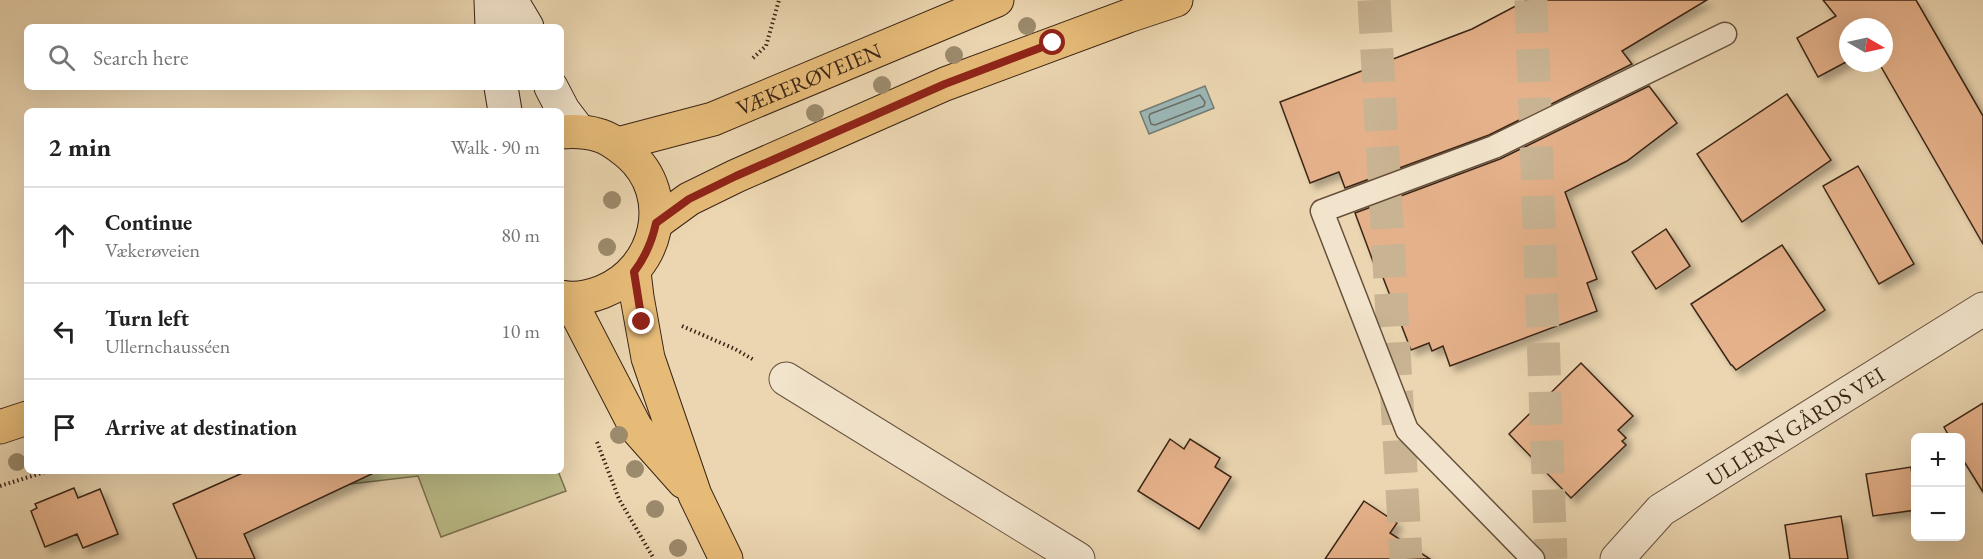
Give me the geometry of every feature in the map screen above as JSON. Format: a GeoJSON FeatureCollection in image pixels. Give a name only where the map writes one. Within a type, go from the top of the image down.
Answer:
{"type":"FeatureCollection","features":[{"type":"Feature","properties":{"kind":"main road","name":"VÆKERØVEIEN"},"geometry":{"type":"LineString","coordinates":[[618,144],[713,119],[997,0]]}},
{"type":"Feature","properties":{"kind":"main road"},"geometry":{"type":"LineString","coordinates":[[656,223],[689,199],[736,176],[945,84],[1176,0]]}},
{"type":"Feature","properties":{"kind":"main road"},"geometry":{"type":"LineString","coordinates":[[564,298],[591,296],[614,287],[634,272],[645,257],[656,223],[655,200],[648,178],[635,159],[618,144],[599,135],[570,131]]}},
{"type":"Feature","properties":{"kind":"main road"},"geometry":{"type":"LineString","coordinates":[[634,272],[648,358],[695,495],[726,559]]}},
{"type":"Feature","properties":{"kind":"main road"},"geometry":{"type":"LineString","coordinates":[[564,299],[579,318],[636,428],[695,495]]}},
{"type":"Feature","properties":{"kind":"main road"},"geometry":{"type":"LineString","coordinates":[[0,427],[24,419]]}},
{"type":"Feature","properties":{"kind":"street"},"geometry":{"type":"LineString","coordinates":[[491,0],[492,24]]}},
{"type":"Feature","properties":{"kind":"street"},"geometry":{"type":"LineString","coordinates":[[511,0],[525,24]]}},
{"type":"Feature","properties":{"kind":"street"},"geometry":{"type":"LineString","coordinates":[[502,90],[505,108]]}},
{"type":"Feature","properties":{"kind":"street"},"geometry":{"type":"LineString","coordinates":[[552,90],[561,108]]}},
{"type":"Feature","properties":{"kind":"street"},"geometry":{"type":"LineString","coordinates":[[564,115],[570,131]]}},
{"type":"Feature","properties":{"kind":"street","name":"ULLERN GÅRDS VEI"},"geometry":{"type":"LineString","coordinates":[[1617,559],[1661,510],[1983,309]]}},
{"type":"Feature","properties":{"kind":"street"},"geometry":{"type":"LineString","coordinates":[[786,379],[1078,559]]}},
{"type":"Feature","properties":{"kind":"lane"},"geometry":{"type":"LineString","coordinates":[[1533,559],[1407,430],[1322,211],[1494,147],[1725,34]]}},
{"type":"Feature","properties":{"kind":"path"},"geometry":{"type":"LineString","coordinates":[[746,65],[766,46],[779,0]]}},
{"type":"Feature","properties":{"kind":"path"},"geometry":{"type":"LineString","coordinates":[[676,324],[735,349],[786,379]]}},
{"type":"Feature","properties":{"kind":"path"},"geometry":{"type":"LineString","coordinates":[[595,436],[619,499],[654,559]]}},
{"type":"Feature","properties":{"kind":"path"},"geometry":{"type":"LineString","coordinates":[[0,486],[38,474]]}},
{"type":"Feature","properties":{"kind":"green space"},"geometry":{"type":"Polygon","coordinates":[[[267,474],[559,474],[566,491],[441,537],[418,476],[283,492],[267,474]]]}},
{"type":"Feature","properties":{"kind":"water"},"geometry":{"type":"Polygon","coordinates":[[[1205,86],[1214,108],[1149,134],[1140,112],[1205,86]]]}},
{"type":"Feature","properties":{"kind":"building"},"geometry":{"type":"Polygon","coordinates":[[[1527,0],[1707,0],[1622,51],[1632,64],[1489,135],[1345,188],[1339,172],[1310,183],[1280,102],[1472,29],[1527,0]]]}},
{"type":"Feature","properties":{"kind":"building"},"geometry":{"type":"Polygon","coordinates":[[[1823,0],[1916,0],[1983,116],[1983,244],[1884,72],[1893,72],[1893,18],[1839,18],[1839,66],[1818,77],[1797,38],[1836,16],[1823,0]]]}},
{"type":"Feature","properties":{"kind":"building"},"geometry":{"type":"Polygon","coordinates":[[[1649,86],[1677,123],[1627,161],[1565,192],[1597,279],[1587,283],[1597,311],[1450,366],[1443,346],[1432,351],[1429,343],[1411,350],[1377,262],[1374,264],[1355,213],[1500,159],[1649,86]]]}},
{"type":"Feature","properties":{"kind":"building"},"geometry":{"type":"Polygon","coordinates":[[[1787,94],[1831,160],[1742,222],[1697,154],[1787,94]]]}},
{"type":"Feature","properties":{"kind":"building"},"geometry":{"type":"Polygon","coordinates":[[[1858,166],[1914,264],[1879,284],[1823,186],[1858,166]]]}},
{"type":"Feature","properties":{"kind":"building"},"geometry":{"type":"Polygon","coordinates":[[[1666,229],[1690,266],[1656,289],[1632,252],[1666,229]]]}},
{"type":"Feature","properties":{"kind":"building"},"geometry":{"type":"Polygon","coordinates":[[[1782,245],[1825,310],[1736,370],[1691,304],[1782,245]]]}},
{"type":"Feature","properties":{"kind":"building"},"geometry":{"type":"Polygon","coordinates":[[[1581,363],[1633,416],[1618,430],[1626,438],[1622,441],[1626,445],[1571,498],[1509,434],[1581,363]]]}},
{"type":"Feature","properties":{"kind":"building"},"geometry":{"type":"Polygon","coordinates":[[[1983,403],[1983,492],[1965,463],[1965,433],[1947,433],[1944,427],[1983,403]]]}},
{"type":"Feature","properties":{"kind":"building"},"geometry":{"type":"Polygon","coordinates":[[[1170,439],[1184,449],[1190,439],[1220,458],[1215,467],[1231,477],[1199,529],[1138,491],[1170,439]]]}},
{"type":"Feature","properties":{"kind":"building"},"geometry":{"type":"Polygon","coordinates":[[[1911,467],[1911,511],[1873,516],[1866,474],[1911,467]]]}},
{"type":"Feature","properties":{"kind":"building"},"geometry":{"type":"Polygon","coordinates":[[[240,474],[372,474],[244,534],[255,559],[197,559],[173,504],[240,474]]]}},
{"type":"Feature","properties":{"kind":"building"},"geometry":{"type":"Polygon","coordinates":[[[74,488],[78,498],[100,489],[118,534],[83,548],[77,534],[45,547],[31,511],[37,508],[35,504],[74,488]]]}},
{"type":"Feature","properties":{"kind":"building"},"geometry":{"type":"Polygon","coordinates":[[[1364,501],[1397,523],[1390,533],[1430,559],[1325,559],[1364,501]]]}},
{"type":"Feature","properties":{"kind":"building"},"geometry":{"type":"Polygon","coordinates":[[[1841,516],[1848,559],[1790,559],[1785,525],[1841,516]]]}},
{"type":"Feature","properties":{"kind":"tunnel"},"geometry":{"type":"LineString","coordinates":[[1374,0],[1406,559]]}},
{"type":"Feature","properties":{"kind":"tunnel"},"geometry":{"type":"LineString","coordinates":[[1531,0],[1551,559]]}},
{"type":"Feature","properties":{"kind":"route"},"geometry":{"type":"LineString","coordinates":[[642,322],[634,272],[645,257],[656,223],[689,199],[945,84],[1053,43]]}}]}
